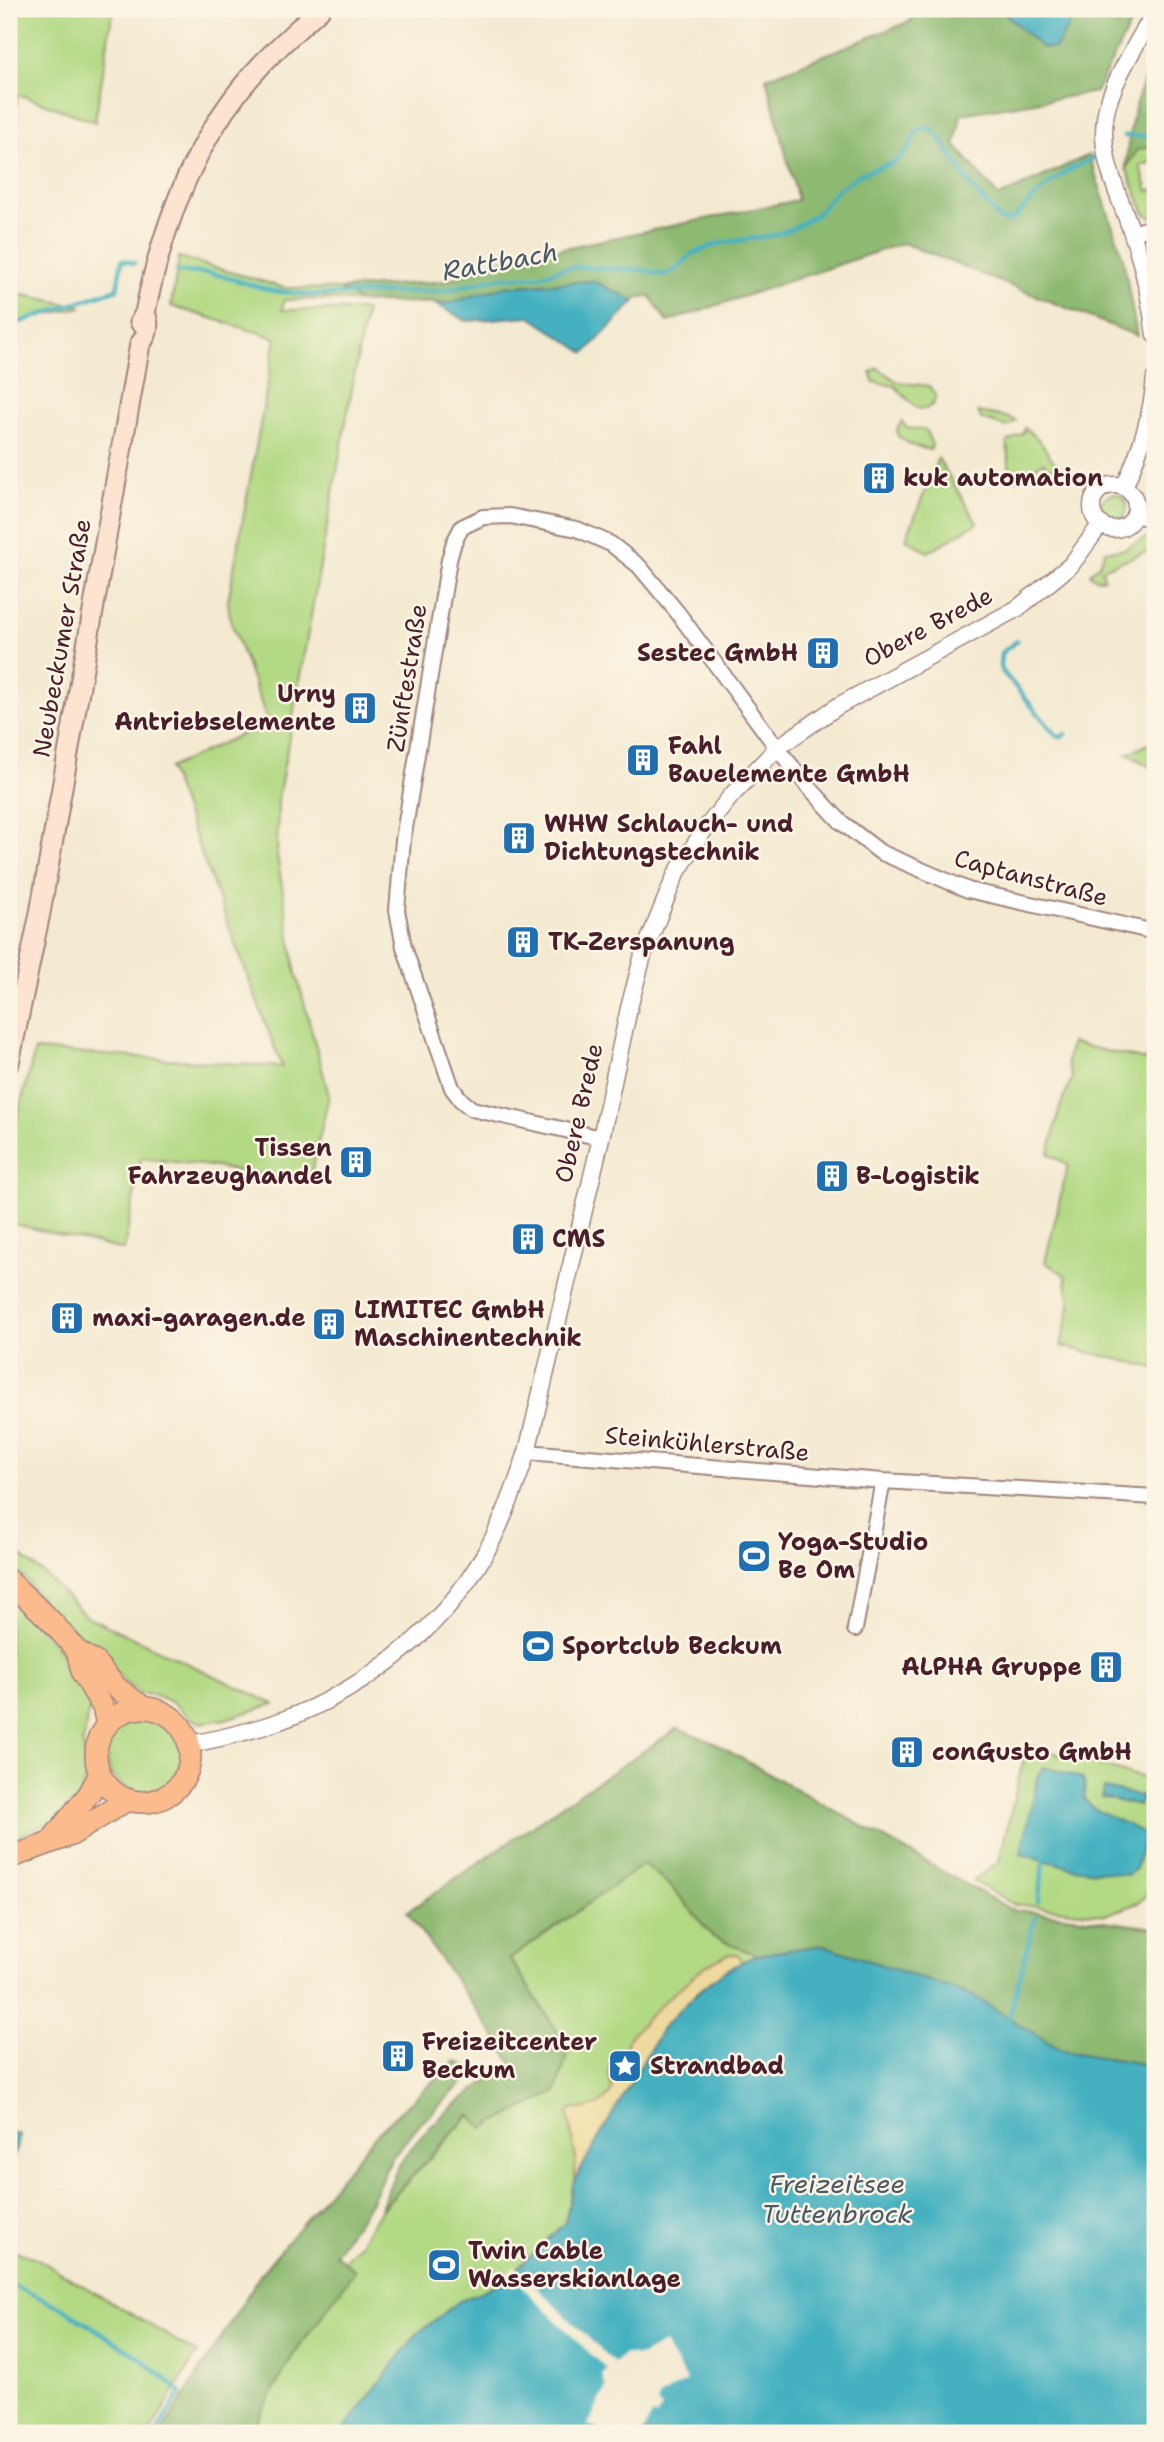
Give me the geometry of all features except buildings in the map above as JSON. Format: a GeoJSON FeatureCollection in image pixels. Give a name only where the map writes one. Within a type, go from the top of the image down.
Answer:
{"type":"FeatureCollection","features":[{"type":"Feature","properties":{"kind":"main road","name":"Neubeckumer Straße"},"geometry":{"type":"LineString","coordinates":[[9,1063],[40,914],[140,344],[145,337],[148,322],[145,313],[169,222],[200,148],[229,103],[261,65],[320,9]]}},
{"type":"Feature","properties":{"kind":"main road"},"geometry":{"type":"LineString","coordinates":[[9,1581],[54,1624],[77,1651],[95,1662],[117,1688],[144,1707],[168,1714],[178,1722],[190,1744],[188,1770],[175,1791],[152,1802],[127,1800],[116,1794],[100,1774],[96,1761],[96,1747],[107,1724],[131,1709],[144,1707]]}},
{"type":"Feature","properties":{"kind":"main road"},"geometry":{"type":"LineString","coordinates":[[77,1651],[83,1674],[103,1707],[107,1724]]}},
{"type":"Feature","properties":{"kind":"main road"},"geometry":{"type":"LineString","coordinates":[[50,1842],[89,1794],[100,1774]]}},
{"type":"Feature","properties":{"kind":"main road"},"geometry":{"type":"LineString","coordinates":[[9,1858],[71,1835],[127,1800]]}},
{"type":"Feature","properties":{"kind":"street"},"geometry":{"type":"LineString","coordinates":[[1155,11],[1112,93],[1103,132],[1110,176],[1133,233],[1147,278],[1155,335]]}},
{"type":"Feature","properties":{"kind":"street"},"geometry":{"type":"LineString","coordinates":[[1133,233],[1155,226]]}},
{"type":"Feature","properties":{"kind":"street"},"geometry":{"type":"LineString","coordinates":[[1124,487],[1144,439],[1153,401],[1155,378]]}},
{"type":"Feature","properties":{"kind":"street"},"geometry":{"type":"LineString","coordinates":[[1110,485],[1124,487],[1133,496],[1136,508],[1134,514],[1126,525],[1120,527],[1101,524],[1093,513],[1095,494],[1110,485]]}},
{"type":"Feature","properties":{"kind":"street"},"geometry":{"type":"LineString","coordinates":[[1134,514],[1155,521]]}},
{"type":"Feature","properties":{"kind":"street","name":"Zünftestraße"},"geometry":{"type":"LineString","coordinates":[[601,1138],[472,1109],[461,1100],[452,1087],[404,947],[397,910],[402,849],[450,560],[454,542],[462,527],[483,517],[510,516],[577,529],[611,544],[639,566],[678,613],[777,748]]}},
{"type":"Feature","properties":{"kind":"street","name":"Obere Brede"},"geometry":{"type":"LineString","coordinates":[[190,1744],[264,1727],[317,1704],[370,1675],[402,1651],[447,1606],[486,1553],[506,1514],[527,1452],[643,955],[676,874],[702,834],[748,777],[777,748],[838,706],[1018,608],[1071,565],[1101,524]]}},
{"type":"Feature","properties":{"kind":"street","name":"Captanstraße"},"geometry":{"type":"LineString","coordinates":[[777,748],[841,822],[880,852],[968,890],[1155,932]]}},
{"type":"Feature","properties":{"kind":"street","name":"Steinkühlerstraße"},"geometry":{"type":"LineString","coordinates":[[527,1452],[883,1481],[1155,1497]]}},
{"type":"Feature","properties":{"kind":"street"},"geometry":{"type":"LineString","coordinates":[[855,1629],[883,1481]]}},
{"type":"Feature","properties":{"kind":"green space"},"geometry":{"type":"Polygon","coordinates":[[[10,9],[113,9],[95,122],[18,94],[9,137],[10,9]]]}},
{"type":"Feature","properties":{"kind":"green space"},"geometry":{"type":"Polygon","coordinates":[[[910,9],[1138,9],[1096,92],[961,114],[955,145],[999,197],[1089,155],[1123,258],[1137,336],[903,243],[667,322],[650,296],[639,297],[635,301],[593,281],[503,287],[450,303],[361,302],[340,289],[446,281],[487,264],[798,200],[766,78],[911,21],[910,9]]]}},
{"type":"Feature","properties":{"kind":"green space"},"geometry":{"type":"Polygon","coordinates":[[[1155,57],[1155,145],[1137,150],[1126,168],[1134,111],[1155,57]]]}},
{"type":"Feature","properties":{"kind":"green space"},"geometry":{"type":"Polygon","coordinates":[[[1155,145],[1155,161],[1140,166],[1148,191],[1155,189],[1153,218],[1145,214],[1126,168],[1137,150],[1155,145]]]}},
{"type":"Feature","properties":{"kind":"green space"},"geometry":{"type":"Polygon","coordinates":[[[179,257],[285,288],[340,289],[361,302],[328,299],[284,300],[282,310],[366,310],[278,799],[277,855],[295,969],[329,1095],[309,1184],[210,1166],[141,1158],[124,1250],[9,1223],[9,1149],[35,1050],[282,1067],[169,768],[268,722],[230,619],[228,601],[276,338],[171,306],[179,257]]]}},
{"type":"Feature","properties":{"kind":"green space"},"geometry":{"type":"Polygon","coordinates":[[[9,292],[82,307],[9,323],[9,292]]]}},
{"type":"Feature","properties":{"kind":"green space"},"geometry":{"type":"Polygon","coordinates":[[[878,368],[898,382],[929,386],[936,396],[933,404],[926,409],[916,408],[895,386],[873,382],[871,372],[878,368]]]}},
{"type":"Feature","properties":{"kind":"green space"},"geometry":{"type":"Polygon","coordinates":[[[978,412],[1016,421],[1007,427],[981,419],[978,412]]]}},
{"type":"Feature","properties":{"kind":"green space"},"geometry":{"type":"Polygon","coordinates":[[[902,422],[907,428],[926,430],[932,446],[930,450],[911,445],[898,436],[897,429],[902,422]]]}},
{"type":"Feature","properties":{"kind":"green space"},"geometry":{"type":"Polygon","coordinates":[[[1025,428],[1039,440],[1057,466],[1049,470],[1043,462],[1017,480],[1009,466],[1007,442],[1023,433],[1025,428]]]}},
{"type":"Feature","properties":{"kind":"green space"},"geometry":{"type":"Polygon","coordinates":[[[938,458],[977,523],[928,552],[906,539],[938,458]]]}},
{"type":"Feature","properties":{"kind":"green space"},"geometry":{"type":"Polygon","coordinates":[[[1114,494],[1123,498],[1127,507],[1123,516],[1114,520],[1105,516],[1101,507],[1105,498],[1114,494]]]}},
{"type":"Feature","properties":{"kind":"green space"},"geometry":{"type":"Polygon","coordinates":[[[1149,536],[1155,538],[1155,548],[1102,569],[1104,578],[1091,575],[1105,551],[1124,549],[1149,536]]]}},
{"type":"Feature","properties":{"kind":"green space"},"geometry":{"type":"Polygon","coordinates":[[[1155,741],[1155,769],[1127,754],[1155,741]]]}},
{"type":"Feature","properties":{"kind":"green space"},"geometry":{"type":"Polygon","coordinates":[[[1071,1043],[1155,1062],[1155,1368],[1061,1346],[1070,1306],[1065,1275],[1045,1262],[1068,1165],[1049,1154],[1060,1107],[1072,1078],[1067,1062],[1071,1043]]]}},
{"type":"Feature","properties":{"kind":"green space"},"geometry":{"type":"Polygon","coordinates":[[[9,1546],[46,1576],[86,1616],[274,1704],[225,1719],[201,1723],[173,1703],[155,1695],[141,1694],[126,1683],[92,1646],[49,1610],[24,1578],[9,1566],[9,1546]]]}},
{"type":"Feature","properties":{"kind":"green space"},"geometry":{"type":"Polygon","coordinates":[[[9,1598],[34,1619],[71,1666],[90,1704],[83,1743],[86,1777],[79,1797],[52,1821],[9,1841],[9,1598]]]}},
{"type":"Feature","properties":{"kind":"green space"},"geometry":{"type":"Polygon","coordinates":[[[137,1716],[151,1716],[165,1722],[176,1733],[182,1754],[179,1769],[171,1781],[151,1792],[137,1792],[123,1786],[112,1775],[106,1761],[106,1747],[112,1733],[123,1722],[137,1716]]]}},
{"type":"Feature","properties":{"kind":"green space"},"geometry":{"type":"Polygon","coordinates":[[[678,1728],[714,1743],[1010,1909],[1155,1928],[1155,2066],[1063,2051],[823,1945],[757,1955],[713,1937],[673,1888],[644,1864],[510,1959],[569,2049],[556,2092],[483,2128],[469,2115],[379,2212],[401,2162],[424,2133],[466,2096],[512,2065],[495,2036],[407,1912],[678,1728]]]}},
{"type":"Feature","properties":{"kind":"green space"},"geometry":{"type":"Polygon","coordinates":[[[1027,1745],[1155,1781],[1155,1860],[1146,1896],[1138,1903],[1105,1915],[1013,1904],[973,1881],[999,1861],[1027,1745]]]}},
{"type":"Feature","properties":{"kind":"green space","name":"Strandbad"},"geometry":{"type":"Polygon","coordinates":[[[644,1863],[673,1888],[713,1937],[757,1955],[742,1962],[663,2027],[574,2181],[565,2223],[504,2281],[417,2334],[341,2433],[250,2433],[292,2357],[354,2271],[344,2261],[360,2243],[379,2212],[470,2115],[569,2049],[510,1959],[644,1863]]]}},
{"type":"Feature","properties":{"kind":"green space"},"geometry":{"type":"Polygon","coordinates":[[[456,2061],[474,2072],[416,2128],[391,2159],[370,2203],[335,2254],[355,2270],[292,2357],[250,2433],[161,2433],[262,2272],[380,2130],[456,2061]]]}},
{"type":"Feature","properties":{"kind":"green space"},"geometry":{"type":"Polygon","coordinates":[[[9,2249],[36,2258],[197,2353],[149,2433],[16,2433],[9,2428],[9,2249]]]}},
{"type":"Feature","properties":{"kind":"sand","name":"Strandbad"},"geometry":{"type":"Polygon","coordinates":[[[729,1954],[738,1955],[742,1962],[723,1972],[698,1992],[663,2027],[574,2181],[576,2160],[568,2113],[573,2108],[590,2108],[604,2100],[612,2091],[609,2072],[611,2059],[626,2047],[629,2037],[659,2006],[705,1966],[729,1954]]]}},
{"type":"Feature","properties":{"kind":"water"},"geometry":{"type":"Polygon","coordinates":[[[1000,9],[1079,9],[1055,48],[1042,48],[1000,9]]]}},
{"type":"Feature","properties":{"kind":"water"},"geometry":{"type":"Polygon","coordinates":[[[593,281],[635,301],[585,353],[529,316],[467,321],[435,304],[450,303],[503,287],[593,281]]]}},
{"type":"Feature","properties":{"kind":"water"},"geometry":{"type":"Polygon","coordinates":[[[1044,1767],[1082,1778],[1085,1784],[1084,1799],[1106,1815],[1145,1835],[1136,1869],[1127,1875],[1073,1868],[1021,1854],[1038,1776],[1044,1767]]]}},
{"type":"Feature","properties":{"kind":"water"},"geometry":{"type":"Polygon","coordinates":[[[1104,1788],[1141,1796],[1139,1806],[1101,1797],[1104,1788]]]}},
{"type":"Feature","properties":{"kind":"water","name":"Freizeitsee Tuttenbrock"},"geometry":{"type":"Polygon","coordinates":[[[823,1945],[973,1996],[1063,2051],[1155,2066],[1155,2433],[341,2433],[417,2334],[458,2302],[504,2281],[565,2223],[574,2181],[663,2027],[698,1992],[723,1972],[742,1962],[757,1955],[823,1945]]]}},
{"type":"Feature","properties":{"kind":"water"},"geometry":{"type":"Polygon","coordinates":[[[9,2132],[20,2135],[9,2172],[9,2132]]]}},
{"type":"Feature","properties":{"kind":"pier"},"geometry":{"type":"Polygon","coordinates":[[[515,2266],[614,2363],[625,2354],[640,2356],[664,2343],[687,2381],[660,2396],[657,2404],[662,2408],[656,2417],[652,2415],[642,2433],[608,2433],[588,2425],[606,2388],[602,2375],[607,2370],[508,2273],[515,2266]]]}},
{"type":"Feature","properties":{"kind":"waterway","name":"Rattbach"},"geometry":{"type":"LineString","coordinates":[[177,272],[211,273],[273,291],[310,295],[443,291],[497,278],[540,276],[567,267],[644,270],[663,275],[674,271],[692,254],[717,244],[775,235],[796,227],[817,214],[838,189],[860,174],[895,162],[908,149],[916,132],[922,128],[930,128],[938,135],[971,186],[1000,220],[1011,221],[1042,190],[1069,170],[1094,158]]}},
{"type":"Feature","properties":{"kind":"waterway","name":"Rattbach"},"geometry":{"type":"LineString","coordinates":[[1124,136],[1155,136]]}},
{"type":"Feature","properties":{"kind":"waterway","name":"Rattbach"},"geometry":{"type":"LineString","coordinates":[[9,326],[117,289],[122,260],[134,263]]}},
{"type":"Feature","properties":{"kind":"waterway"},"geometry":{"type":"LineString","coordinates":[[1017,641],[1001,653],[1000,666],[1003,672],[1056,735],[1061,737],[1066,734]]}},
{"type":"Feature","properties":{"kind":"waterway"},"geometry":{"type":"LineString","coordinates":[[1038,1902],[1044,1861]]}},
{"type":"Feature","properties":{"kind":"waterway"},"geometry":{"type":"LineString","coordinates":[[1009,2018],[1035,1917]]}},
{"type":"Feature","properties":{"kind":"waterway"},"geometry":{"type":"LineString","coordinates":[[9,2284],[61,2307],[140,2358],[181,2392],[156,2433]]}},
{"type":"Feature","properties":{"kind":"place","name":"kuk automation"},"geometry":{"type":"Point","coordinates":[879,478]}},
{"type":"Feature","properties":{"kind":"place","name":"Sestec GmbH"},"geometry":{"type":"Point","coordinates":[823,653]}},
{"type":"Feature","properties":{"kind":"place","name":"Urny Antriebselemente"},"geometry":{"type":"Point","coordinates":[360,708]}},
{"type":"Feature","properties":{"kind":"place","name":"Fahl Bauelemente GmbH"},"geometry":{"type":"Point","coordinates":[643,760]}},
{"type":"Feature","properties":{"kind":"place","name":"WHW Schlauch- und Dichtungstechnik"},"geometry":{"type":"Point","coordinates":[519,838]}},
{"type":"Feature","properties":{"kind":"place","name":"TK-Zerspanung"},"geometry":{"type":"Point","coordinates":[523,942]}},
{"type":"Feature","properties":{"kind":"place","name":"Tissen Fahrzeughandel"},"geometry":{"type":"Point","coordinates":[356,1162]}},
{"type":"Feature","properties":{"kind":"place","name":"B-Logistik"},"geometry":{"type":"Point","coordinates":[832,1176]}},
{"type":"Feature","properties":{"kind":"place","name":"CMS"},"geometry":{"type":"Point","coordinates":[528,1239]}},
{"type":"Feature","properties":{"kind":"place","name":"maxi-garagen.de"},"geometry":{"type":"Point","coordinates":[67,1318]}},
{"type":"Feature","properties":{"kind":"place","name":"LIMITEC GmbH Maschinentechnik"},"geometry":{"type":"Point","coordinates":[329,1324]}},
{"type":"Feature","properties":{"kind":"place","name":"Yoga-Studio Be Om"},"geometry":{"type":"Point","coordinates":[754,1556]}},
{"type":"Feature","properties":{"kind":"place","name":"Sportclub Beckum"},"geometry":{"type":"Point","coordinates":[538,1646]}},
{"type":"Feature","properties":{"kind":"place","name":"ALPHA Gruppe"},"geometry":{"type":"Point","coordinates":[1106,1667]}},
{"type":"Feature","properties":{"kind":"place","name":"conGusto GmbH"},"geometry":{"type":"Point","coordinates":[907,1752]}},
{"type":"Feature","properties":{"kind":"place","name":"Freizeitcenter Beckum"},"geometry":{"type":"Point","coordinates":[398,2056]}},
{"type":"Feature","properties":{"kind":"place","name":"Strandbad"},"geometry":{"type":"Point","coordinates":[625,2066]}},
{"type":"Feature","properties":{"kind":"place","name":"Twin Cable Wasserskianlage"},"geometry":{"type":"Point","coordinates":[444,2265]}}]}
